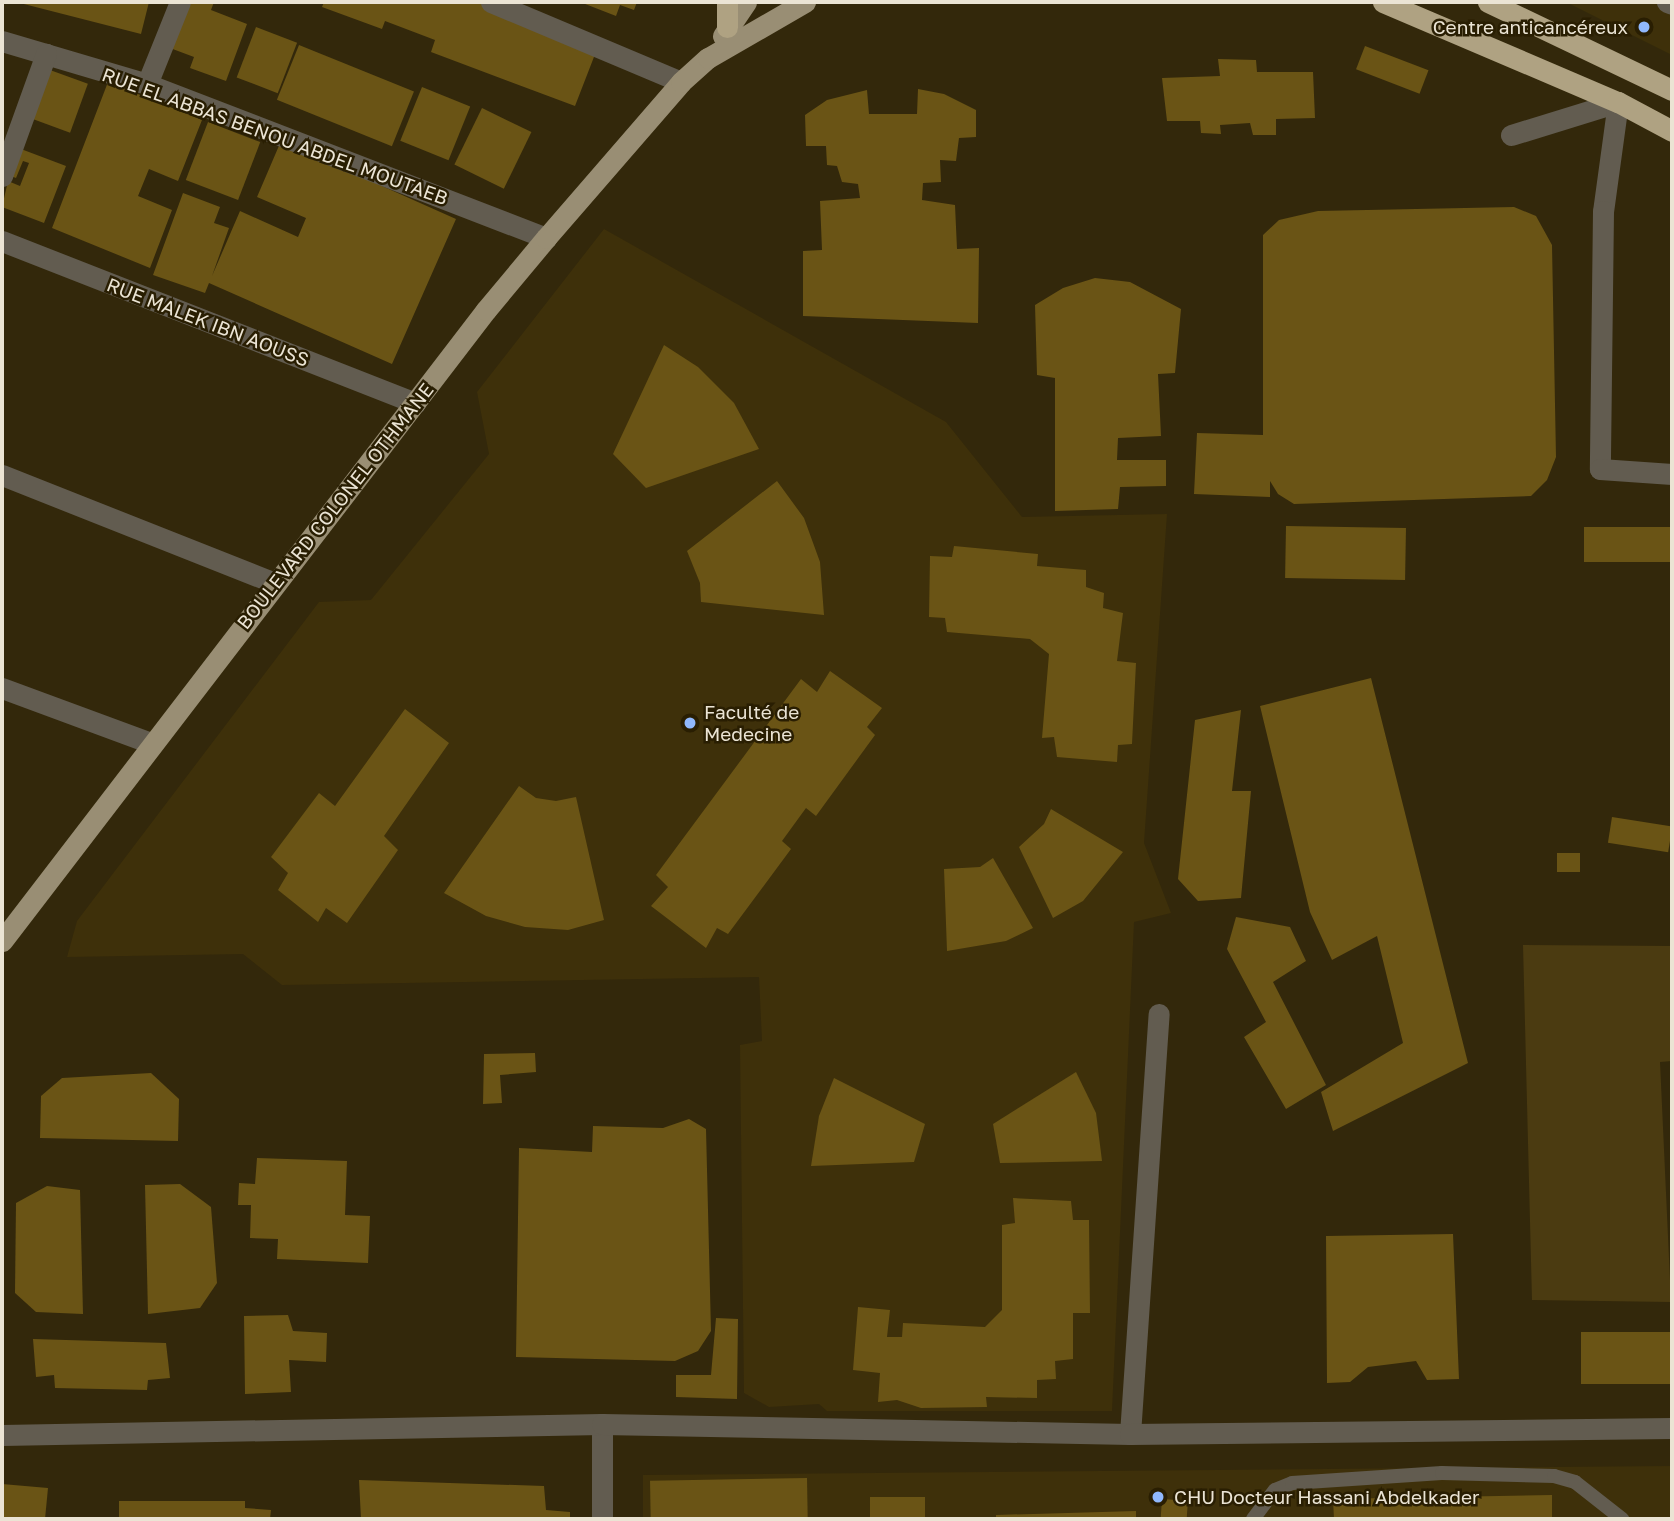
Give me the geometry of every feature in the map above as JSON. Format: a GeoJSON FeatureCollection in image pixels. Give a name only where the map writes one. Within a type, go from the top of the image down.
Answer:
{"type":"FeatureCollection","features":[{"type":"Feature","properties":{"kind":"highway"},"geometry":{"type":"LineString","coordinates":[[727,2],[727,27]]}},
{"type":"Feature","properties":{"kind":"highway"},"geometry":{"type":"LineString","coordinates":[[1383,2],[1618,102],[1672,131]]}},
{"type":"Feature","properties":{"kind":"highway"},"geometry":{"type":"LineString","coordinates":[[1488,2],[1672,90]]}},
{"type":"Feature","properties":{"kind":"main road"},"geometry":{"type":"LineString","coordinates":[[708,58],[746,2]]}},
{"type":"Feature","properties":{"kind":"main road"},"geometry":{"type":"LineString","coordinates":[[708,58],[805,2]]}},
{"type":"Feature","properties":{"kind":"main road","name":"BOULEVARD COLONEL OTHMANE"},"geometry":{"type":"LineString","coordinates":[[2,941],[9,919],[151,743],[546,238],[681,82],[708,58]]}},
{"type":"Feature","properties":{"kind":"street"},"geometry":{"type":"LineString","coordinates":[[147,84],[180,2]]}},
{"type":"Feature","properties":{"kind":"street"},"geometry":{"type":"LineString","coordinates":[[492,2],[681,82]]}},
{"type":"Feature","properties":{"kind":"street"},"geometry":{"type":"LineString","coordinates":[[1667,2],[1672,4]]}},
{"type":"Feature","properties":{"kind":"street","name":"RUE EL ABBAS BENOU ABDEL MOUTAEB"},"geometry":{"type":"LineString","coordinates":[[2,41],[147,84],[546,238]]}},
{"type":"Feature","properties":{"kind":"street"},"geometry":{"type":"LineString","coordinates":[[2,176],[46,54]]}},
{"type":"Feature","properties":{"kind":"street"},"geometry":{"type":"LineString","coordinates":[[1511,135],[1618,102],[1603,211],[1600,469],[1672,474]]}},
{"type":"Feature","properties":{"kind":"street","name":"RUE MALEK IBN AOUSS"},"geometry":{"type":"LineString","coordinates":[[2,241],[415,403]]}},
{"type":"Feature","properties":{"kind":"street"},"geometry":{"type":"LineString","coordinates":[[2,475],[275,583]]}},
{"type":"Feature","properties":{"kind":"street"},"geometry":{"type":"LineString","coordinates":[[2,688],[151,743]]}},
{"type":"Feature","properties":{"kind":"street"},"geometry":{"type":"LineString","coordinates":[[1130,1434],[1159,1014]]}},
{"type":"Feature","properties":{"kind":"street"},"geometry":{"type":"LineString","coordinates":[[602,1424],[602,1519]]}},
{"type":"Feature","properties":{"kind":"street"},"geometry":{"type":"LineString","coordinates":[[2,1435],[602,1424],[1130,1434],[1672,1427]]}},
{"type":"Feature","properties":{"kind":"lane"},"geometry":{"type":"LineString","coordinates":[[1253,1519],[1275,1490],[1292,1483],[1454,1473],[1554,1476],[1576,1482],[1622,1519]]}},
{"type":"Feature","properties":{"kind":"shaded area","name":"Centre anticancéreux"},"geometry":{"type":"Polygon","coordinates":[[[1566,2],[1672,2],[1672,55],[1566,2]]]}},
{"type":"Feature","properties":{"kind":"shaded area","name":"Faculté de Medecine"},"geometry":{"type":"Polygon","coordinates":[[[604,229],[946,422],[1022,517],[1167,514],[1144,843],[1171,913],[1134,922],[1112,1411],[827,1411],[819,1404],[769,1407],[744,1393],[740,1045],[762,1041],[759,977],[282,985],[243,954],[67,957],[77,921],[319,602],[371,600],[489,454],[477,392],[604,229]]]}},
{"type":"Feature","properties":{"kind":"shaded area"},"geometry":{"type":"Polygon","coordinates":[[[1523,945],[1672,946],[1672,1061],[1660,1062],[1671,1302],[1532,1300],[1523,945]]]}},
{"type":"Feature","properties":{"kind":"shaded area","name":"CHU Docteur Hassani Abdelkader"},"geometry":{"type":"Polygon","coordinates":[[[1672,1466],[1672,1519],[643,1519],[643,1475],[1672,1466]]]}},
{"type":"Feature","properties":{"kind":"building"},"geometry":{"type":"Polygon","coordinates":[[[16,2],[149,2],[141,34],[16,2]]]}},
{"type":"Feature","properties":{"kind":"building"},"geometry":{"type":"Polygon","coordinates":[[[187,2],[214,2],[211,10],[247,24],[226,81],[190,68],[194,57],[170,48],[187,2]]]}},
{"type":"Feature","properties":{"kind":"building"},"geometry":{"type":"Polygon","coordinates":[[[324,2],[485,2],[599,44],[575,106],[431,52],[435,40],[385,21],[382,29],[322,7],[324,2]]]}},
{"type":"Feature","properties":{"kind":"building"},"geometry":{"type":"Polygon","coordinates":[[[580,2],[637,2],[634,10],[620,5],[616,16],[580,2]]]}},
{"type":"Feature","properties":{"kind":"building"},"geometry":{"type":"Polygon","coordinates":[[[256,27],[297,43],[278,93],[237,77],[256,27]]]}},
{"type":"Feature","properties":{"kind":"building"},"geometry":{"type":"Polygon","coordinates":[[[299,45],[414,91],[392,146],[277,100],[299,45]]]}},
{"type":"Feature","properties":{"kind":"building"},"geometry":{"type":"Polygon","coordinates":[[[1365,46],[1428,70],[1420,94],[1356,69],[1365,46]]]}},
{"type":"Feature","properties":{"kind":"building"},"geometry":{"type":"Polygon","coordinates":[[[1218,59],[1256,60],[1257,72],[1313,72],[1315,118],[1276,119],[1276,135],[1253,135],[1250,123],[1220,125],[1221,134],[1201,133],[1200,121],[1167,121],[1162,78],[1220,76],[1218,59]]]}},
{"type":"Feature","properties":{"kind":"building"},"geometry":{"type":"Polygon","coordinates":[[[39,66],[88,84],[70,133],[21,115],[39,66]]]}},
{"type":"Feature","properties":{"kind":"building"},"geometry":{"type":"Polygon","coordinates":[[[108,82],[202,120],[178,181],[149,169],[138,196],[172,210],[150,268],[52,228],[108,82]]]}},
{"type":"Feature","properties":{"kind":"building"},"geometry":{"type":"Polygon","coordinates":[[[422,87],[470,106],[448,160],[400,141],[422,87]]]}},
{"type":"Feature","properties":{"kind":"building"},"geometry":{"type":"Polygon","coordinates":[[[918,89],[944,94],[976,110],[976,137],[959,138],[956,161],[940,160],[941,182],[923,183],[922,200],[955,205],[957,249],[979,248],[978,323],[803,316],[803,251],[822,250],[820,201],[860,198],[858,184],[842,182],[837,166],[827,165],[826,146],[806,146],[805,115],[827,100],[867,90],[869,114],[917,114],[918,89]]]}},
{"type":"Feature","properties":{"kind":"building"},"geometry":{"type":"Polygon","coordinates":[[[482,108],[531,132],[504,189],[454,165],[482,108]]]}},
{"type":"Feature","properties":{"kind":"building"},"geometry":{"type":"Polygon","coordinates":[[[208,122],[260,142],[238,200],[186,180],[208,122]]]}},
{"type":"Feature","properties":{"kind":"building"},"geometry":{"type":"Polygon","coordinates":[[[281,141],[456,219],[392,364],[209,283],[205,293],[153,275],[183,193],[220,207],[214,223],[229,228],[212,276],[240,211],[298,237],[306,218],[257,197],[281,141]]]}},
{"type":"Feature","properties":{"kind":"building"},"geometry":{"type":"Polygon","coordinates":[[[13,146],[66,166],[44,223],[2,207],[8,181],[20,186],[29,163],[23,161],[16,178],[3,173],[13,146]]]}},
{"type":"Feature","properties":{"kind":"building"},"geometry":{"type":"Polygon","coordinates":[[[1514,207],[1536,216],[1552,245],[1556,457],[1547,480],[1531,496],[1294,504],[1278,494],[1270,481],[1270,497],[1194,494],[1197,433],[1263,435],[1263,235],[1279,220],[1318,211],[1514,207]]]}},
{"type":"Feature","properties":{"kind":"building"},"geometry":{"type":"Polygon","coordinates":[[[1095,278],[1130,282],[1181,309],[1175,373],[1158,374],[1161,436],[1118,438],[1117,460],[1166,460],[1166,486],[1120,487],[1118,509],[1055,511],[1055,378],[1037,375],[1035,305],[1063,288],[1095,278]]]}},
{"type":"Feature","properties":{"kind":"building"},"geometry":{"type":"Polygon","coordinates":[[[664,345],[698,367],[734,403],[759,449],[646,488],[613,454],[664,345]]]}},
{"type":"Feature","properties":{"kind":"building"},"geometry":{"type":"Polygon","coordinates":[[[777,481],[804,518],[820,562],[824,615],[701,602],[700,583],[687,551],[777,481]]]}},
{"type":"Feature","properties":{"kind":"building"},"geometry":{"type":"Polygon","coordinates":[[[1286,526],[1406,528],[1405,580],[1285,578],[1286,526]]]}},
{"type":"Feature","properties":{"kind":"building"},"geometry":{"type":"Polygon","coordinates":[[[1584,527],[1672,527],[1672,562],[1584,562],[1584,527]]]}},
{"type":"Feature","properties":{"kind":"building"},"geometry":{"type":"Polygon","coordinates":[[[954,546],[1038,554],[1037,566],[1086,570],[1086,587],[1104,593],[1103,608],[1123,613],[1117,661],[1136,663],[1132,744],[1118,745],[1117,762],[1057,757],[1054,737],[1042,738],[1049,654],[1030,639],[947,632],[945,618],[929,617],[930,556],[952,557],[954,546]]]}},
{"type":"Feature","properties":{"kind":"building"},"geometry":{"type":"Polygon","coordinates":[[[830,671],[882,708],[867,727],[875,735],[816,816],[806,808],[782,841],[791,849],[728,934],[717,928],[706,948],[651,906],[668,887],[656,875],[801,679],[817,692],[830,671]]]}},
{"type":"Feature","properties":{"kind":"building"},"geometry":{"type":"Polygon","coordinates":[[[1371,678],[1468,1063],[1333,1131],[1321,1092],[1403,1043],[1377,936],[1332,960],[1310,912],[1260,706],[1371,678]]]}},
{"type":"Feature","properties":{"kind":"building"},"geometry":{"type":"Polygon","coordinates":[[[405,709],[449,743],[384,836],[398,850],[347,923],[326,908],[318,922],[278,890],[288,873],[271,857],[319,793],[335,806],[405,709]]]}},
{"type":"Feature","properties":{"kind":"building"},"geometry":{"type":"Polygon","coordinates":[[[1241,710],[1232,791],[1251,791],[1241,898],[1198,901],[1178,879],[1195,720],[1241,710]]]}},
{"type":"Feature","properties":{"kind":"building"},"geometry":{"type":"Polygon","coordinates":[[[519,786],[536,798],[556,801],[576,797],[604,920],[568,930],[525,927],[486,916],[444,893],[519,786]]]}},
{"type":"Feature","properties":{"kind":"building"},"geometry":{"type":"Polygon","coordinates":[[[1051,809],[1123,852],[1083,901],[1053,918],[1019,847],[1044,824],[1051,809]]]}},
{"type":"Feature","properties":{"kind":"building"},"geometry":{"type":"Polygon","coordinates":[[[1612,817],[1672,827],[1668,852],[1608,843],[1612,817]]]}},
{"type":"Feature","properties":{"kind":"building"},"geometry":{"type":"Polygon","coordinates":[[[1557,853],[1580,853],[1580,872],[1557,872],[1557,853]]]}},
{"type":"Feature","properties":{"kind":"building"},"geometry":{"type":"Polygon","coordinates":[[[993,858],[1033,928],[1006,941],[947,951],[944,869],[980,867],[993,858]]]}},
{"type":"Feature","properties":{"kind":"building"},"geometry":{"type":"Polygon","coordinates":[[[1236,917],[1290,927],[1306,961],[1273,982],[1326,1085],[1286,1109],[1244,1037],[1266,1022],[1227,949],[1236,917]]]}},
{"type":"Feature","properties":{"kind":"building"},"geometry":{"type":"Polygon","coordinates":[[[535,1053],[536,1072],[500,1075],[502,1103],[483,1104],[484,1054],[535,1053]]]}},
{"type":"Feature","properties":{"kind":"building"},"geometry":{"type":"Polygon","coordinates":[[[1076,1072],[1096,1113],[1102,1161],[1000,1163],[993,1124],[1076,1072]]]}},
{"type":"Feature","properties":{"kind":"building"},"geometry":{"type":"Polygon","coordinates":[[[151,1073],[179,1099],[178,1141],[40,1138],[41,1096],[62,1078],[151,1073]]]}},
{"type":"Feature","properties":{"kind":"building"},"geometry":{"type":"Polygon","coordinates":[[[834,1078],[925,1124],[914,1162],[811,1166],[819,1116],[834,1078]]]}},
{"type":"Feature","properties":{"kind":"building"},"geometry":{"type":"Polygon","coordinates":[[[689,1119],[706,1129],[711,1331],[698,1351],[675,1361],[516,1357],[519,1148],[592,1152],[593,1126],[663,1128],[689,1119]]]}},
{"type":"Feature","properties":{"kind":"building"},"geometry":{"type":"Polygon","coordinates":[[[257,1158],[347,1161],[345,1215],[370,1216],[368,1263],[277,1259],[278,1239],[250,1238],[251,1205],[238,1205],[239,1183],[255,1184],[257,1158]]]}},
{"type":"Feature","properties":{"kind":"building"},"geometry":{"type":"Polygon","coordinates":[[[180,1184],[211,1207],[217,1283],[200,1308],[148,1314],[145,1185],[180,1184]]]}},
{"type":"Feature","properties":{"kind":"building"},"geometry":{"type":"Polygon","coordinates":[[[47,1186],[80,1190],[83,1314],[36,1312],[15,1293],[16,1203],[47,1186]]]}},
{"type":"Feature","properties":{"kind":"building"},"geometry":{"type":"Polygon","coordinates":[[[1013,1198],[1071,1201],[1073,1220],[1089,1220],[1090,1313],[1073,1313],[1073,1359],[1055,1361],[1056,1379],[1037,1380],[1037,1398],[986,1397],[987,1407],[921,1408],[897,1400],[878,1402],[880,1373],[853,1370],[858,1307],[890,1310],[887,1337],[902,1337],[903,1323],[985,1327],[1002,1310],[1002,1225],[1015,1223],[1013,1198]]]}},
{"type":"Feature","properties":{"kind":"building"},"geometry":{"type":"Polygon","coordinates":[[[1453,1234],[1459,1379],[1427,1380],[1416,1361],[1368,1367],[1350,1382],[1327,1383],[1326,1236],[1453,1234]]]}},
{"type":"Feature","properties":{"kind":"building"},"geometry":{"type":"Polygon","coordinates":[[[288,1315],[293,1331],[327,1333],[326,1362],[289,1360],[291,1392],[245,1394],[244,1316],[288,1315]]]}},
{"type":"Feature","properties":{"kind":"building"},"geometry":{"type":"Polygon","coordinates":[[[716,1318],[738,1319],[737,1399],[676,1397],[676,1375],[711,1375],[716,1318]]]}},
{"type":"Feature","properties":{"kind":"building"},"geometry":{"type":"Polygon","coordinates":[[[1581,1332],[1672,1332],[1672,1384],[1581,1384],[1581,1332]]]}},
{"type":"Feature","properties":{"kind":"building"},"geometry":{"type":"Polygon","coordinates":[[[33,1339],[166,1343],[170,1378],[148,1380],[147,1390],[55,1388],[54,1375],[36,1377],[33,1339]]]}},
{"type":"Feature","properties":{"kind":"building"},"geometry":{"type":"Polygon","coordinates":[[[807,1478],[808,1519],[651,1519],[650,1481],[807,1478]]]}},
{"type":"Feature","properties":{"kind":"building"},"geometry":{"type":"Polygon","coordinates":[[[359,1480],[544,1486],[546,1510],[570,1512],[570,1519],[361,1519],[359,1480]]]}},
{"type":"Feature","properties":{"kind":"building"},"geometry":{"type":"Polygon","coordinates":[[[2,1484],[48,1488],[45,1519],[2,1519],[2,1484]]]}},
{"type":"Feature","properties":{"kind":"building"},"geometry":{"type":"Polygon","coordinates":[[[1552,1495],[1552,1519],[1334,1519],[1333,1499],[1552,1495]]]}},
{"type":"Feature","properties":{"kind":"building"},"geometry":{"type":"Polygon","coordinates":[[[870,1497],[925,1497],[925,1519],[870,1519],[870,1497]]]}},
{"type":"Feature","properties":{"kind":"building"},"geometry":{"type":"Polygon","coordinates":[[[1162,1499],[1188,1501],[1187,1519],[1161,1519],[1162,1499]]]}},
{"type":"Feature","properties":{"kind":"building"},"geometry":{"type":"Polygon","coordinates":[[[119,1501],[245,1501],[245,1508],[271,1510],[270,1519],[119,1519],[119,1501]]]}},
{"type":"Feature","properties":{"kind":"building"},"geometry":{"type":"Polygon","coordinates":[[[1136,1511],[1136,1519],[996,1519],[996,1515],[1136,1511]]]}},
{"type":"Feature","properties":{"kind":"place","name":"Centre anticancéreux"},"geometry":{"type":"Point","coordinates":[1644,27]}},
{"type":"Feature","properties":{"kind":"place","name":"Faculté de Medecine"},"geometry":{"type":"Point","coordinates":[690,723]}},
{"type":"Feature","properties":{"kind":"place","name":"CHU Docteur Hassani Abdelkader"},"geometry":{"type":"Point","coordinates":[1158,1497]}}]}
